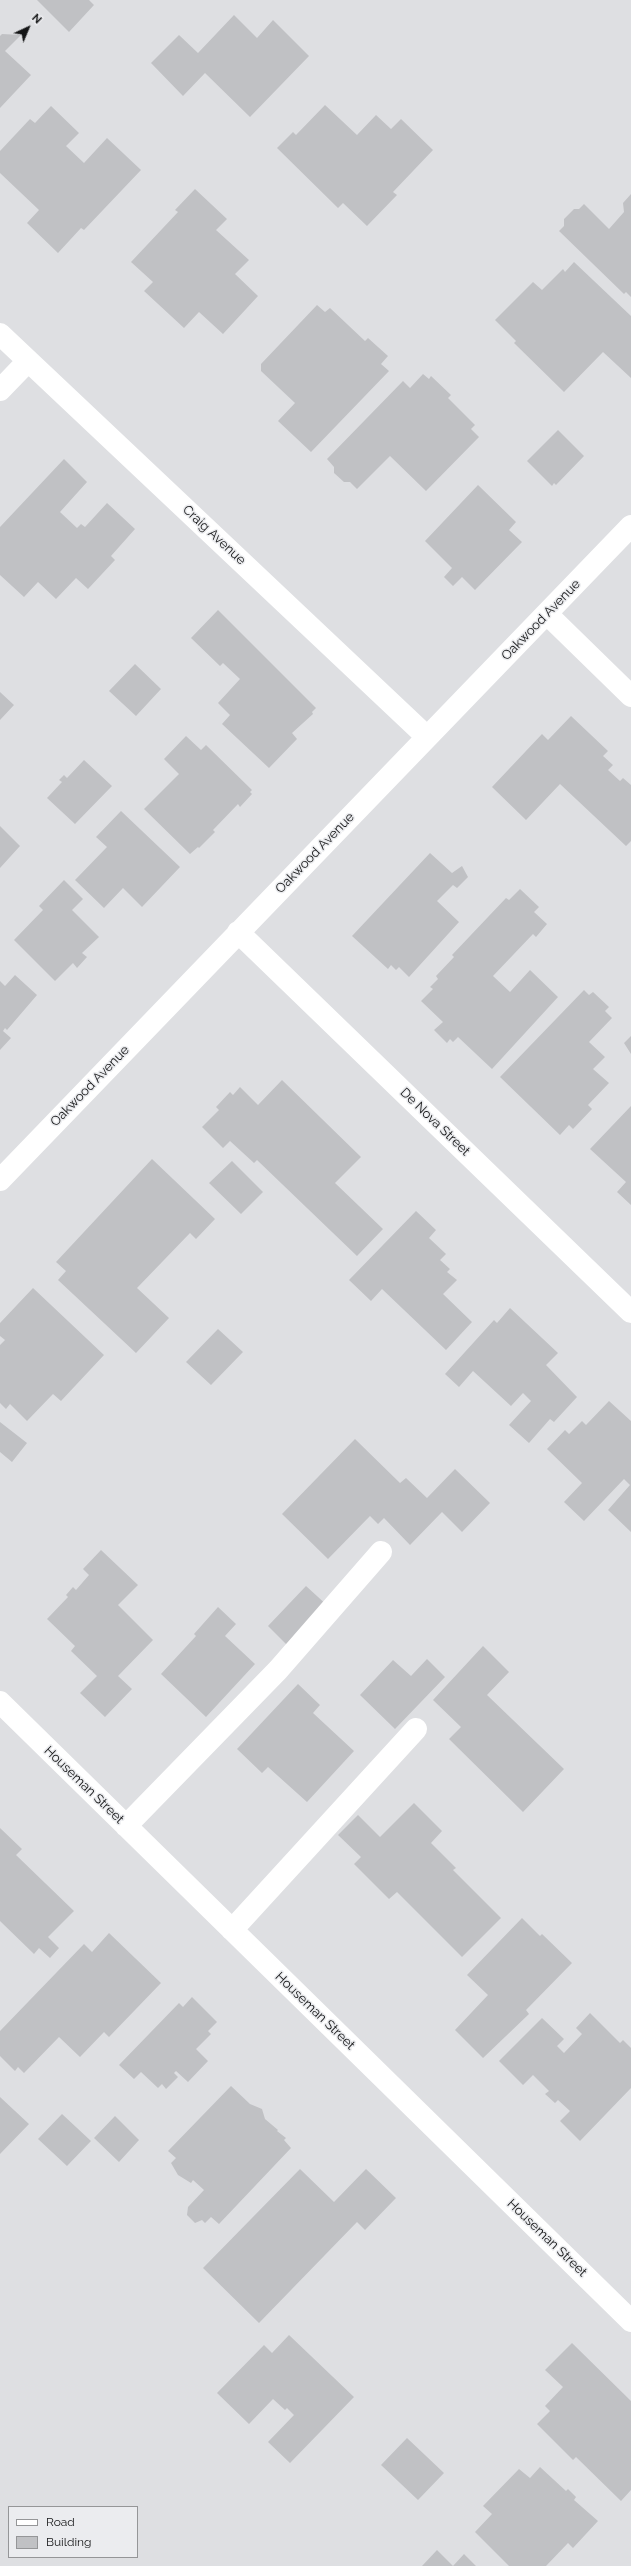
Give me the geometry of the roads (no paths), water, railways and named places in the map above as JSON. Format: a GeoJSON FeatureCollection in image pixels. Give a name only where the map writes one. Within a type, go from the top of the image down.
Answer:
{"type":"FeatureCollection","features":[{"type":"Feature","properties":{"kind":"street","name":"Craig Avenue"},"geometry":{"type":"LineString","coordinates":[[0,334],[427,737]]}},
{"type":"Feature","properties":{"kind":"street"},"geometry":{"type":"LineString","coordinates":[[0,390],[28,361]]}},
{"type":"Feature","properties":{"kind":"street","name":"Oakwood Avenue"},"geometry":{"type":"LineString","coordinates":[[0,1180],[631,526]]}},
{"type":"Feature","properties":{"kind":"street"},"geometry":{"type":"LineString","coordinates":[[547,614],[631,696]]}},
{"type":"Feature","properties":{"kind":"street","name":"De Nova Street"},"geometry":{"type":"LineString","coordinates":[[238,932],[631,1312]]}},
{"type":"Feature","properties":{"kind":"street"},"geometry":{"type":"LineString","coordinates":[[126,1826],[278,1670],[381,1552]]}},
{"type":"Feature","properties":{"kind":"street","name":"Houseman Street"},"geometry":{"type":"LineString","coordinates":[[0,1702],[631,2321]]}},
{"type":"Feature","properties":{"kind":"street"},"geometry":{"type":"LineString","coordinates":[[232,1930],[416,1729]]}}]}
